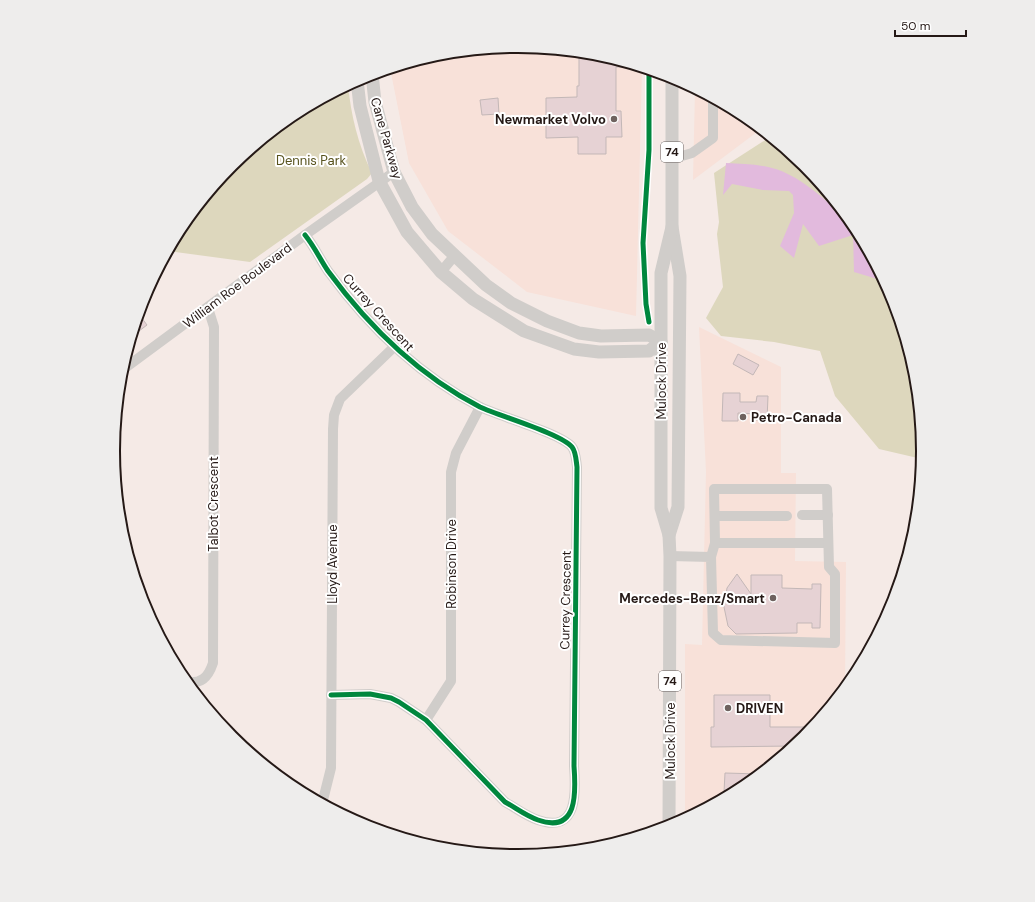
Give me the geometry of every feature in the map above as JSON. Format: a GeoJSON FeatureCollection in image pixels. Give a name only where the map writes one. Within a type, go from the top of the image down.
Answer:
{"type":"FeatureCollection","features":[{"type":"Feature","properties":{"kind":"main road","name":"Cane Parkway"},"geometry":{"type":"LineString","coordinates":[[358,86],[360,106],[379,181],[407,232],[441,272],[473,299],[524,331],[574,350],[599,352],[649,351],[661,342],[649,335],[601,336],[579,333],[547,321],[511,303],[486,285],[432,234],[412,207],[394,172],[375,102],[373,80]]}},
{"type":"Feature","properties":{"kind":"main road","name":"Mulock Drive"},"geometry":{"type":"LineString","coordinates":[[669,535],[678,507],[680,276],[672,228],[672,84]]}},
{"type":"Feature","properties":{"kind":"main road","name":"Mulock Drive"},"geometry":{"type":"LineString","coordinates":[[669,819],[670,556],[669,535],[661,508],[661,273],[672,228]]}},
{"type":"Feature","properties":{"kind":"street"},"geometry":{"type":"LineString","coordinates":[[672,159],[692,153],[713,138],[713,104]]}},
{"type":"Feature","properties":{"kind":"street","name":"William Roe Boulevard"},"geometry":{"type":"LineString","coordinates":[[129,364],[208,308],[379,181],[394,172]]}},
{"type":"Feature","properties":{"kind":"street","name":"Currey Crescent"},"geometry":{"type":"LineString","coordinates":[[305,235],[337,283],[394,347],[432,378],[480,407],[557,438],[571,446],[575,451],[577,467],[574,766],[576,792],[571,812],[562,822],[555,823],[538,820],[519,811],[505,802],[426,720],[392,698],[370,694],[331,694]]}},
{"type":"Feature","properties":{"kind":"street"},"geometry":{"type":"LineString","coordinates":[[441,272],[455,255]]}},
{"type":"Feature","properties":{"kind":"street","name":"Talbot Crescent"},"geometry":{"type":"LineString","coordinates":[[195,683],[203,680],[207,676],[213,664],[214,334],[208,308]]}},
{"type":"Feature","properties":{"kind":"street","name":"Cane Parkway"},"geometry":{"type":"LineString","coordinates":[[661,342],[679,342]]}},
{"type":"Feature","properties":{"kind":"street","name":"Lloyd Avenue"},"geometry":{"type":"LineString","coordinates":[[323,799],[331,768],[334,415],[340,398],[394,347]]}},
{"type":"Feature","properties":{"kind":"street","name":"Robinson Drive"},"geometry":{"type":"LineString","coordinates":[[426,720],[451,681],[452,472],[456,453],[480,407]]}},
{"type":"Feature","properties":{"kind":"street"},"geometry":{"type":"LineString","coordinates":[[714,489],[827,489],[828,566],[835,574],[835,643],[721,640],[713,633],[710,557],[715,543],[715,516],[714,489]]}},
{"type":"Feature","properties":{"kind":"street"},"geometry":{"type":"LineString","coordinates":[[802,515],[828,515]]}},
{"type":"Feature","properties":{"kind":"street"},"geometry":{"type":"LineString","coordinates":[[715,516],[787,516]]}},
{"type":"Feature","properties":{"kind":"street"},"geometry":{"type":"LineString","coordinates":[[715,543],[828,543]]}},
{"type":"Feature","properties":{"kind":"street"},"geometry":{"type":"LineString","coordinates":[[670,556],[710,557]]}},
{"type":"Feature","properties":{"kind":"shaded area"},"geometry":{"type":"Polygon","coordinates":[[[518,53],[569,56],[642,73],[636,316],[527,292],[448,231],[409,163],[391,74],[414,67],[466,56],[518,53]]]}},
{"type":"Feature","properties":{"kind":"shaded area"},"geometry":{"type":"Polygon","coordinates":[[[695,94],[739,120],[756,132],[693,180],[695,94]]]}},
{"type":"Feature","properties":{"kind":"shaded area"},"geometry":{"type":"Polygon","coordinates":[[[726,163],[772,168],[795,178],[821,196],[833,209],[851,235],[819,246],[803,224],[794,258],[780,246],[794,213],[793,195],[789,191],[763,190],[732,184],[723,195],[726,163]]]}},
{"type":"Feature","properties":{"kind":"shaded area"},"geometry":{"type":"Polygon","coordinates":[[[853,238],[876,278],[854,272],[853,238]]]}},
{"type":"Feature","properties":{"kind":"shaded area"},"geometry":{"type":"Polygon","coordinates":[[[699,327],[781,367],[781,473],[796,473],[795,561],[846,562],[845,676],[817,713],[780,750],[760,767],[716,796],[685,812],[685,644],[702,645],[706,472],[699,327]]]}},
{"type":"Feature","properties":{"kind":"green space","name":"Dennis Park"},"geometry":{"type":"Polygon","coordinates":[[[349,90],[356,130],[372,173],[367,179],[250,262],[173,252],[202,209],[218,189],[255,152],[296,120],[349,90]]]}},
{"type":"Feature","properties":{"kind":"green space"},"geometry":{"type":"Polygon","coordinates":[[[766,140],[799,170],[817,189],[848,230],[862,252],[885,299],[902,348],[912,399],[915,425],[916,458],[879,449],[835,396],[820,351],[774,342],[721,336],[706,318],[723,287],[717,234],[719,222],[714,173],[766,140]]]}},
{"type":"Feature","properties":{"kind":"building"},"geometry":{"type":"Polygon","coordinates":[[[579,58],[621,67],[616,67],[616,111],[621,111],[622,137],[606,137],[606,154],[578,154],[578,137],[546,138],[546,98],[577,97],[577,86],[579,86],[579,58]]]}},
{"type":"Feature","properties":{"kind":"building"},"geometry":{"type":"Polygon","coordinates":[[[498,98],[499,114],[482,115],[480,100],[498,98]]]}},
{"type":"Feature","properties":{"kind":"building"},"geometry":{"type":"Polygon","coordinates":[[[142,319],[147,325],[138,332],[142,319]]]}},
{"type":"Feature","properties":{"kind":"building"},"geometry":{"type":"Polygon","coordinates":[[[738,354],[759,365],[753,375],[733,364],[738,354]]]}},
{"type":"Feature","properties":{"kind":"building"},"geometry":{"type":"Polygon","coordinates":[[[723,393],[740,393],[740,402],[756,402],[757,396],[768,396],[767,420],[756,420],[756,414],[738,413],[738,421],[722,421],[723,393]]]}},
{"type":"Feature","properties":{"kind":"building","name":"Mercedes-Benz/Smart"},"geometry":{"type":"Polygon","coordinates":[[[737,574],[751,594],[751,575],[782,575],[782,588],[812,589],[812,584],[821,584],[820,628],[812,628],[812,623],[797,623],[797,633],[736,634],[728,626],[724,607],[727,588],[737,574]]]}},
{"type":"Feature","properties":{"kind":"building"},"geometry":{"type":"Polygon","coordinates":[[[714,695],[770,695],[770,727],[804,727],[784,746],[711,747],[711,727],[714,727],[714,695]]]}},
{"type":"Feature","properties":{"kind":"building"},"geometry":{"type":"Polygon","coordinates":[[[725,773],[751,774],[739,782],[724,791],[725,773]]]}},
{"type":"Feature","properties":{"kind":"cycle path"},"geometry":{"type":"LineString","coordinates":[[649,75],[649,150],[643,243],[646,304],[649,322]]}},
{"type":"Feature","properties":{"kind":"cycle path"},"geometry":{"type":"LineString","coordinates":[[305,235],[328,271],[360,311],[415,365],[457,394],[480,407],[544,431],[566,442],[573,449],[576,456],[577,467],[575,788],[572,808],[567,816],[561,821],[551,823],[529,816],[505,802],[426,720],[399,702],[391,698],[370,694],[331,695]]}},
{"type":"Feature","properties":{"kind":"place","name":"Newmarket Volvo"},"geometry":{"type":"Point","coordinates":[614,119]}},
{"type":"Feature","properties":{"kind":"place","name":"Petro-Canada"},"geometry":{"type":"Point","coordinates":[743,417]}},
{"type":"Feature","properties":{"kind":"place","name":"Mercedes-Benz/Smart"},"geometry":{"type":"Point","coordinates":[773,598]}},
{"type":"Feature","properties":{"kind":"place","name":"DRIVEN"},"geometry":{"type":"Point","coordinates":[728,708]}}]}
